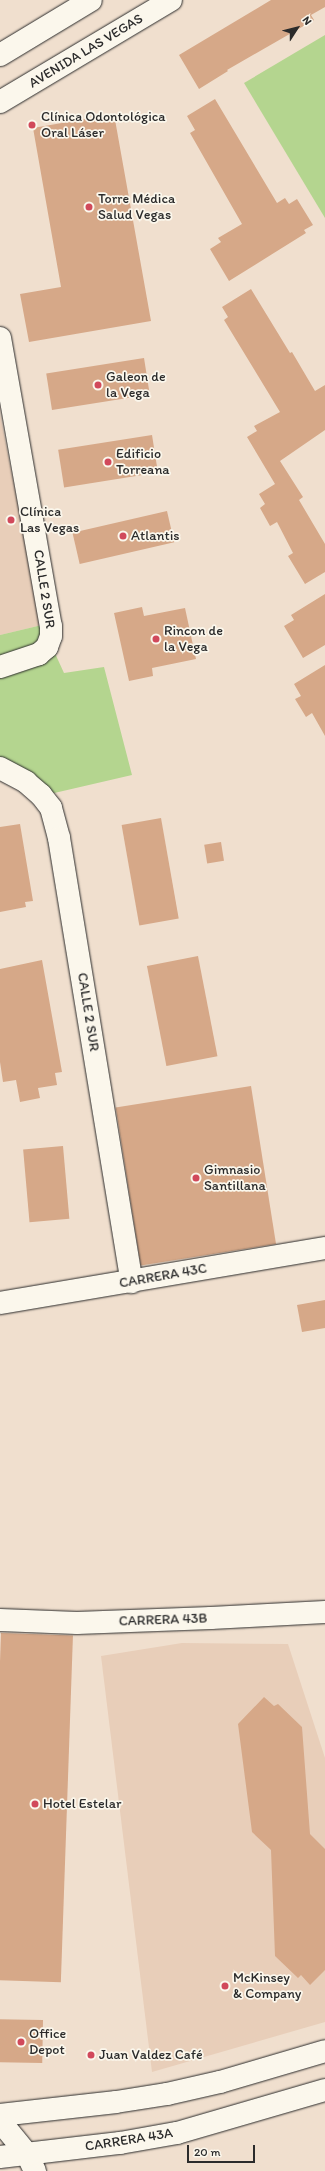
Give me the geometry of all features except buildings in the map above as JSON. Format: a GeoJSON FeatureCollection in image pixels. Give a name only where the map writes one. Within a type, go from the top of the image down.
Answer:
{"type":"FeatureCollection","features":[{"type":"Feature","properties":{"kind":"street"},"geometry":{"type":"LineString","coordinates":[[0,55],[91,0]]}},
{"type":"Feature","properties":{"kind":"street","name":"AVENIDA LAS VEGAS"},"geometry":{"type":"LineString","coordinates":[[0,102],[171,0]]}},
{"type":"Feature","properties":{"kind":"street","name":"CALLE 2 SUR"},"geometry":{"type":"LineString","coordinates":[[0,338],[51,626],[51,636],[47,647],[40,654],[0,667]]}},
{"type":"Feature","properties":{"kind":"street","name":"CALLE 2 SUR"},"geometry":{"type":"LineString","coordinates":[[0,768],[26,782],[41,795],[51,808],[57,830],[132,1282]]}},
{"type":"Feature","properties":{"kind":"street","name":"CARRERA 43C"},"geometry":{"type":"LineString","coordinates":[[0,1304],[325,1248]]}},
{"type":"Feature","properties":{"kind":"street","name":"CARRERA 43B"},"geometry":{"type":"LineString","coordinates":[[0,1620],[93,1622],[325,1612]]}},
{"type":"Feature","properties":{"kind":"street"},"geometry":{"type":"LineString","coordinates":[[0,2115],[116,2102],[167,2094],[220,2082],[325,2051]]}},
{"type":"Feature","properties":{"kind":"street","name":"CARRERA 43A"},"geometry":{"type":"LineString","coordinates":[[0,2157],[31,2163],[120,2143],[177,2133],[223,2122],[325,2090]]}},
{"type":"Feature","properties":{"kind":"street"},"geometry":{"type":"LineString","coordinates":[[0,2121],[31,2163]]}},
{"type":"Feature","properties":{"kind":"shaded area","name":"Clínica Las Vegas"},"geometry":{"type":"Polygon","coordinates":[[[0,415],[42,625],[0,635],[0,415]]]}},
{"type":"Feature","properties":{"kind":"shaded area"},"geometry":{"type":"Polygon","coordinates":[[[182,1643],[288,1644],[325,1758],[325,2022],[152,2072],[101,1656],[182,1643]]]}},
{"type":"Feature","properties":{"kind":"green space"},"geometry":{"type":"Polygon","coordinates":[[[325,35],[325,218],[244,83],[325,35]]]}},
{"type":"Feature","properties":{"kind":"green space"},"geometry":{"type":"Polygon","coordinates":[[[42,625],[64,673],[104,667],[132,775],[50,794],[0,779],[0,635],[42,625]]]}},
{"type":"Feature","properties":{"kind":"place","name":"Clínica Odontológica Oral Láser"},"geometry":{"type":"Point","coordinates":[32,125]}},
{"type":"Feature","properties":{"kind":"place","name":"Torre Médica Salud Vegas"},"geometry":{"type":"Point","coordinates":[89,207]}},
{"type":"Feature","properties":{"kind":"place","name":"Galeon de la Vega"},"geometry":{"type":"Point","coordinates":[98,385]}},
{"type":"Feature","properties":{"kind":"place","name":"Edificio Torreana"},"geometry":{"type":"Point","coordinates":[108,462]}},
{"type":"Feature","properties":{"kind":"place","name":"Clínica Las Vegas"},"geometry":{"type":"Point","coordinates":[11,520]}},
{"type":"Feature","properties":{"kind":"place","name":"Atlantis"},"geometry":{"type":"Point","coordinates":[123,536]}},
{"type":"Feature","properties":{"kind":"place","name":"Rincon de la Vega"},"geometry":{"type":"Point","coordinates":[156,639]}},
{"type":"Feature","properties":{"kind":"place","name":"Gimnasio Santillana"},"geometry":{"type":"Point","coordinates":[196,1178]}},
{"type":"Feature","properties":{"kind":"place","name":"Hotel Estelar"},"geometry":{"type":"Point","coordinates":[35,1804]}},
{"type":"Feature","properties":{"kind":"place","name":"McKinsey & Company"},"geometry":{"type":"Point","coordinates":[225,1986]}},
{"type":"Feature","properties":{"kind":"place","name":"Office Depot"},"geometry":{"type":"Point","coordinates":[21,2042]}},
{"type":"Feature","properties":{"kind":"place","name":"Juan Valdez Café"},"geometry":{"type":"Point","coordinates":[91,2055]}}]}
